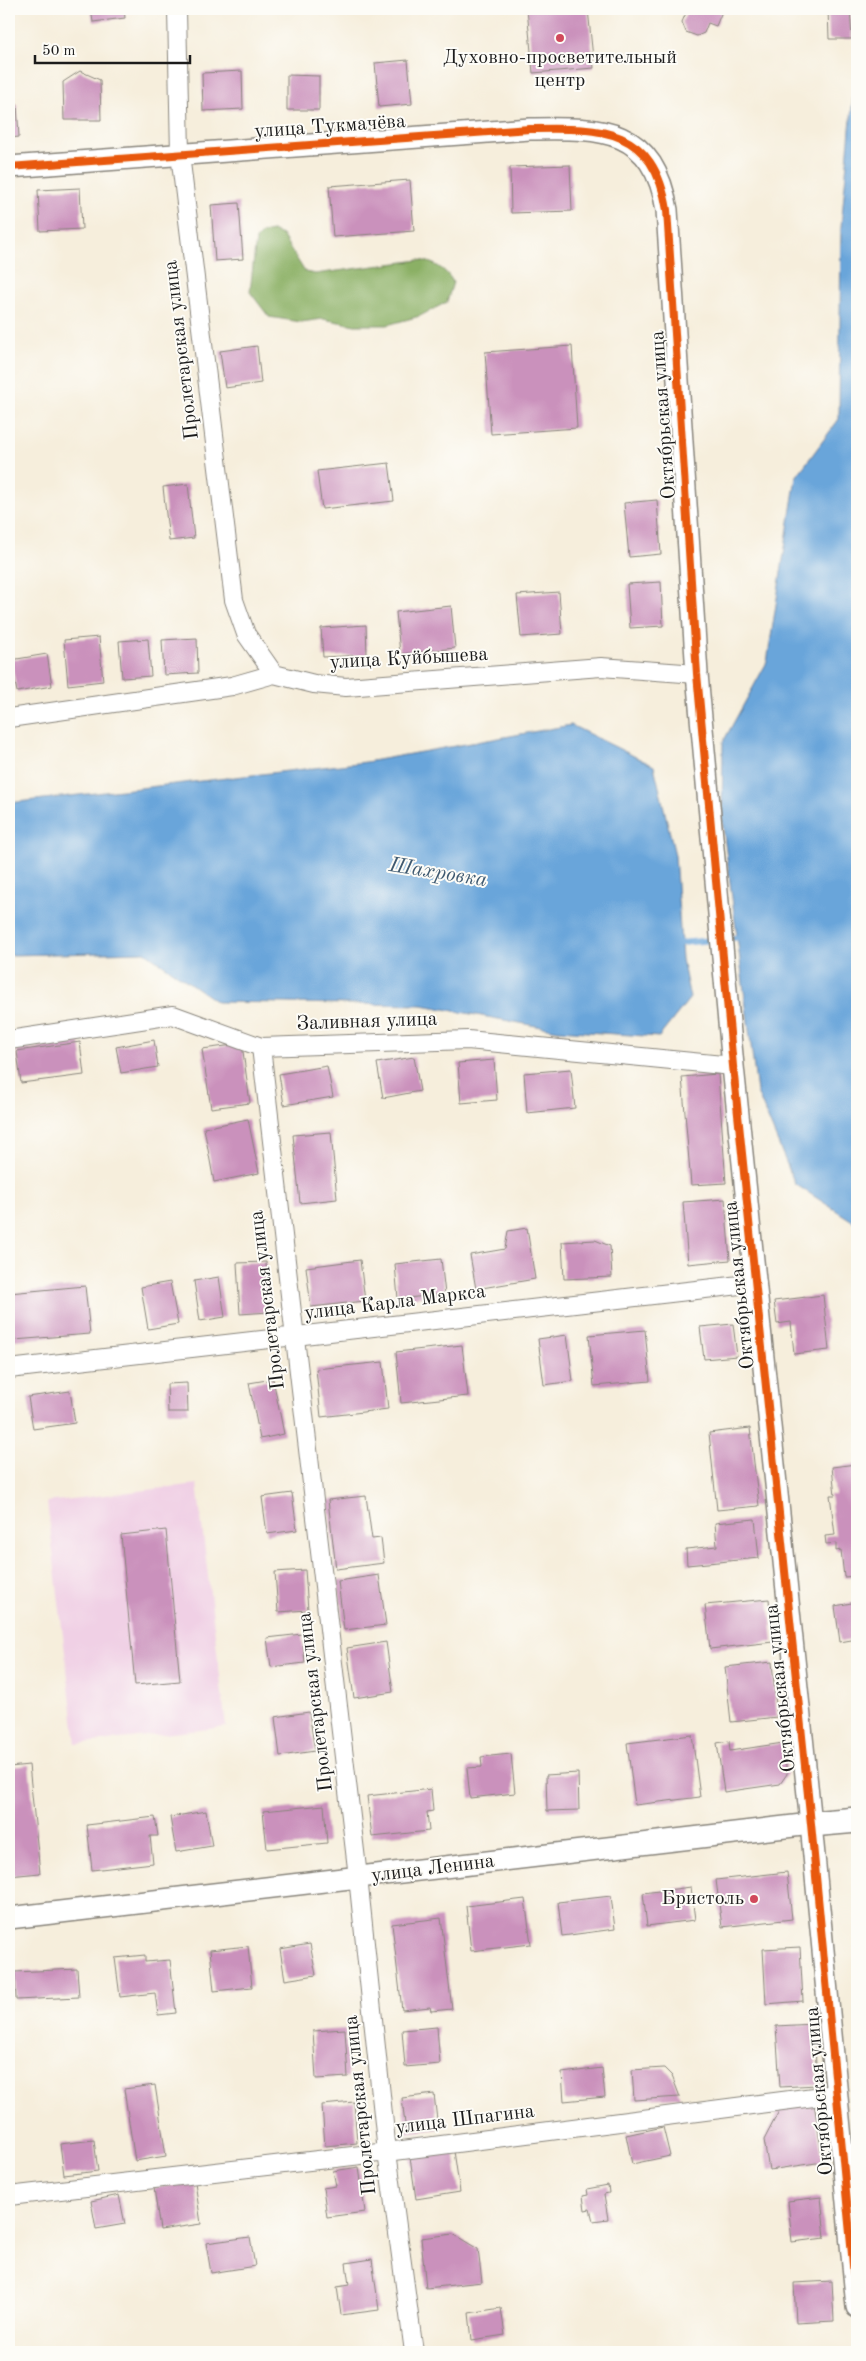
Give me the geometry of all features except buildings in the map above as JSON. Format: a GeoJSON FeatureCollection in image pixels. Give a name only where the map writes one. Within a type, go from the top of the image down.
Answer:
{"type":"FeatureCollection","features":[{"type":"Feature","properties":{"kind":"main road","name":"улица Ленина"},"geometry":{"type":"LineString","coordinates":[[811,1824],[857,1820]]}},
{"type":"Feature","properties":{"kind":"street","name":"Пролетарская улица"},"geometry":{"type":"LineString","coordinates":[[177,9],[180,154],[234,600],[246,634],[274,674]]}},
{"type":"Feature","properties":{"kind":"street","name":"улица Тукмачёва"},"geometry":{"type":"LineString","coordinates":[[9,167],[530,129],[588,128],[622,138],[646,158]]}},
{"type":"Feature","properties":{"kind":"street","name":"Октябрьская улица"},"geometry":{"type":"LineString","coordinates":[[646,158],[655,170],[663,190],[667,210],[697,674],[723,961],[811,1824],[857,2307]]}},
{"type":"Feature","properties":{"kind":"street","name":"улица Куйбышева"},"geometry":{"type":"LineString","coordinates":[[9,718],[232,686],[274,674],[314,684],[346,687],[601,668],[697,674]]}},
{"type":"Feature","properties":{"kind":"street","name":"Заливная улица"},"geometry":{"type":"LineString","coordinates":[[9,1040],[173,1015],[261,1047],[468,1040],[733,1066]]}},
{"type":"Feature","properties":{"kind":"street","name":"Пролетарская улица"},"geometry":{"type":"LineString","coordinates":[[261,1047],[358,1878],[387,2152],[414,2352]]}},
{"type":"Feature","properties":{"kind":"street","name":"улица Карла Маркса"},"geometry":{"type":"LineString","coordinates":[[9,1370],[757,1283]]}},
{"type":"Feature","properties":{"kind":"street","name":"улица Ленина"},"geometry":{"type":"LineString","coordinates":[[9,1918],[811,1824]]}},
{"type":"Feature","properties":{"kind":"street","name":"улица Шпагина"},"geometry":{"type":"LineString","coordinates":[[9,2196],[387,2152],[837,2094]]}},
{"type":"Feature","properties":{"kind":"shaded area"},"geometry":{"type":"Polygon","coordinates":[[[197,1484],[226,1727],[76,1744],[47,1502],[197,1484]]]}},
{"type":"Feature","properties":{"kind":"green space"},"geometry":{"type":"Polygon","coordinates":[[[272,231],[282,235],[305,272],[315,274],[419,260],[435,264],[447,273],[453,282],[447,302],[420,316],[387,325],[355,325],[323,319],[301,322],[269,317],[250,292],[256,239],[262,233],[272,231]]]}},
{"type":"Feature","properties":{"kind":"water"},"geometry":{"type":"Polygon","coordinates":[[[857,53],[857,1224],[795,1184],[757,1092],[722,820],[723,742],[767,662],[796,477],[839,419],[841,227],[857,53]]]}},
{"type":"Feature","properties":{"kind":"water"},"geometry":{"type":"Polygon","coordinates":[[[571,725],[654,766],[675,855],[682,959],[690,998],[659,1037],[558,1030],[422,1005],[217,1002],[145,952],[9,955],[9,803],[366,762],[571,725]]]}},
{"type":"Feature","properties":{"kind":"waterway","name":"Шахровка"},"geometry":{"type":"LineString","coordinates":[[674,941],[681,943],[743,937]]}},
{"type":"Feature","properties":{"kind":"cycle path"},"geometry":{"type":"LineString","coordinates":[[9,167],[530,129],[579,129],[619,137],[636,147],[649,161],[660,182],[667,210],[697,674],[733,1066],[811,1824],[857,2307]]}},
{"type":"Feature","properties":{"kind":"place","name":"Духовно-просветительный центр"},"geometry":{"type":"Point","coordinates":[560,38]}},
{"type":"Feature","properties":{"kind":"place","name":"Бристоль"},"geometry":{"type":"Point","coordinates":[754,1899]}}]}
